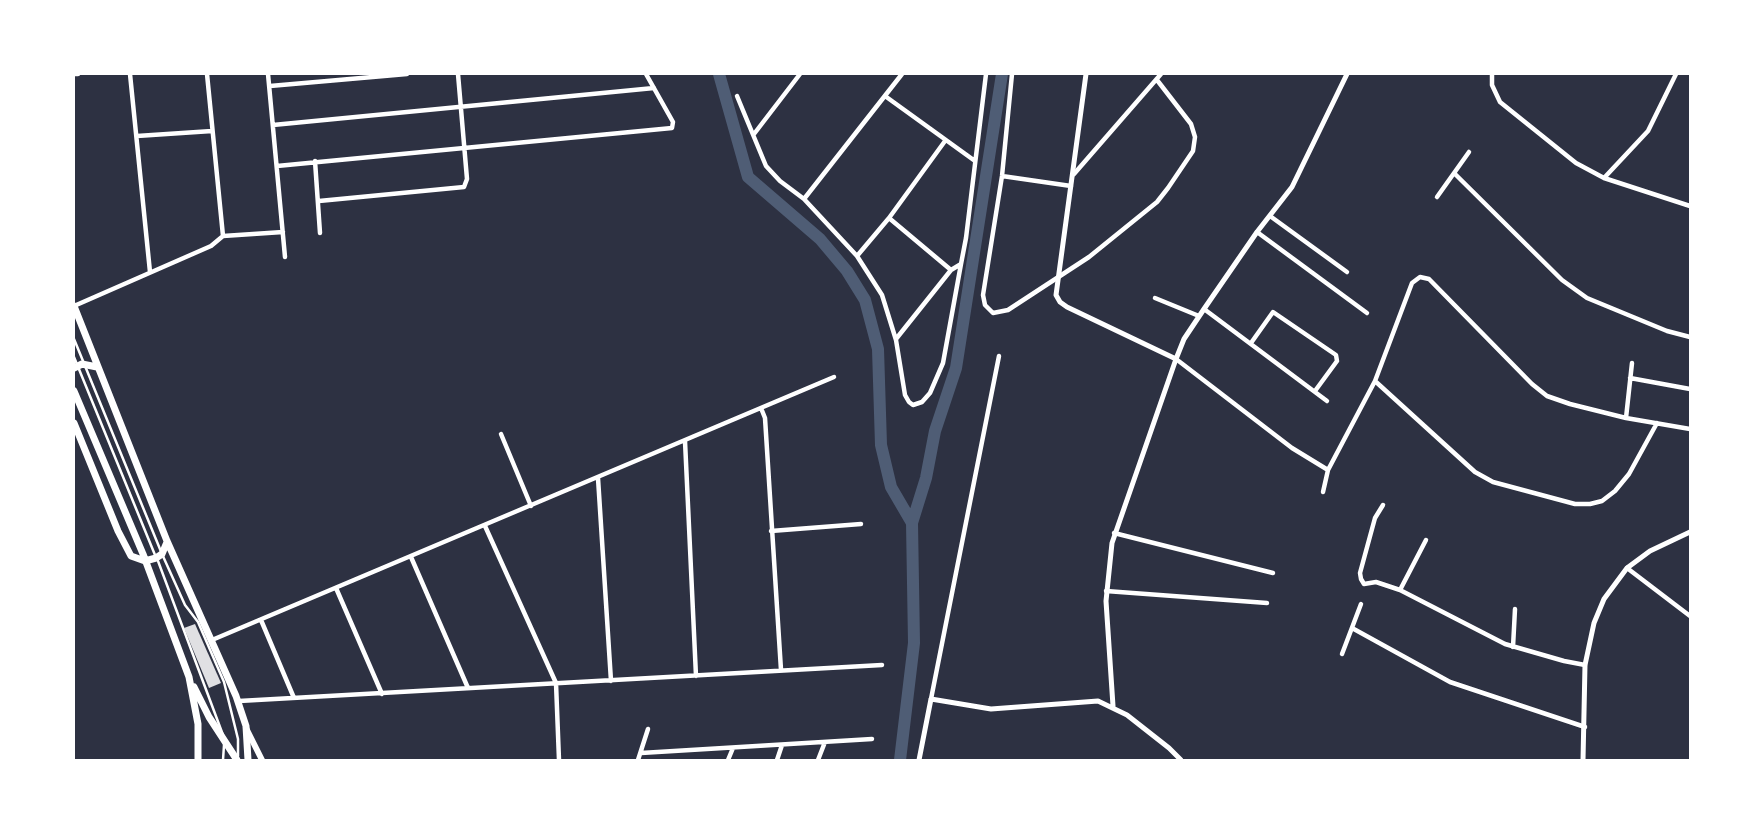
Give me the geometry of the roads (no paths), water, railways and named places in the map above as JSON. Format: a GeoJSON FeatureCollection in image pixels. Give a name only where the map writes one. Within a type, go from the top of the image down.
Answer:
{"type":"FeatureCollection","features":[{"type":"Feature","properties":{"kind":"main road"},"geometry":{"type":"LineString","coordinates":[[74,306],[167,541],[262,761]]}},
{"type":"Feature","properties":{"kind":"main road"},"geometry":{"type":"LineString","coordinates":[[77,366],[97,367]]}},
{"type":"Feature","properties":{"kind":"main road"},"geometry":{"type":"LineString","coordinates":[[74,391],[145,561],[189,677],[209,717],[237,761]]}},
{"type":"Feature","properties":{"kind":"main road"},"geometry":{"type":"LineString","coordinates":[[74,423],[131,556],[145,561],[159,556],[167,541]]}},
{"type":"Feature","properties":{"kind":"main road"},"geometry":{"type":"LineString","coordinates":[[189,677],[198,724],[198,761]]}},
{"type":"Feature","properties":{"kind":"main road"},"geometry":{"type":"LineString","coordinates":[[246,726],[247,761]]}},
{"type":"Feature","properties":{"kind":"street"},"geometry":{"type":"LineString","coordinates":[[130,74],[150,272]]}},
{"type":"Feature","properties":{"kind":"street"},"geometry":{"type":"LineString","coordinates":[[207,74],[223,236]]}},
{"type":"Feature","properties":{"kind":"street"},"geometry":{"type":"LineString","coordinates":[[268,74],[285,257]]}},
{"type":"Feature","properties":{"kind":"street"},"geometry":{"type":"LineString","coordinates":[[270,86],[407,74]]}},
{"type":"Feature","properties":{"kind":"street"},"geometry":{"type":"LineString","coordinates":[[319,201],[466,185],[458,74]]}},
{"type":"Feature","properties":{"kind":"street"},"geometry":{"type":"LineString","coordinates":[[277,166],[672,128],[673,122],[646,74]]}},
{"type":"Feature","properties":{"kind":"street"},"geometry":{"type":"LineString","coordinates":[[754,134],[800,74]]}},
{"type":"Feature","properties":{"kind":"street"},"geometry":{"type":"LineString","coordinates":[[804,199],[902,74]]}},
{"type":"Feature","properties":{"kind":"street"},"geometry":{"type":"LineString","coordinates":[[737,96],[766,166],[780,181],[804,199],[857,256],[882,295],[896,340],[905,395],[909,402],[918,404],[930,393],[943,363],[967,238],[986,74]]}},
{"type":"Feature","properties":{"kind":"street"},"geometry":{"type":"LineString","coordinates":[[1012,74],[1002,176],[983,295],[988,309],[999,313],[1058,279],[1157,202],[1193,151],[1194,130],[1157,80]]}},
{"type":"Feature","properties":{"kind":"street"},"geometry":{"type":"LineString","coordinates":[[1086,74],[1056,295],[1060,302],[1176,359],[1292,448],[1328,470]]}},
{"type":"Feature","properties":{"kind":"street"},"geometry":{"type":"LineString","coordinates":[[1074,174],[1161,74]]}},
{"type":"Feature","properties":{"kind":"street"},"geometry":{"type":"LineString","coordinates":[[1112,706],[1106,591],[1114,533],[1176,359],[1184,339],[1199,316],[1257,232],[1293,187],[1347,74]]}},
{"type":"Feature","properties":{"kind":"street"},"geometry":{"type":"LineString","coordinates":[[1492,74],[1492,85],[1500,102],[1576,163],[1604,177],[1690,206]]}},
{"type":"Feature","properties":{"kind":"street"},"geometry":{"type":"LineString","coordinates":[[1604,177],[1648,131],[1676,74]]}},
{"type":"Feature","properties":{"kind":"street"},"geometry":{"type":"LineString","coordinates":[[273,125],[654,88]]}},
{"type":"Feature","properties":{"kind":"street"},"geometry":{"type":"LineString","coordinates":[[885,96],[975,161]]}},
{"type":"Feature","properties":{"kind":"street"},"geometry":{"type":"LineString","coordinates":[[137,136],[212,131]]}},
{"type":"Feature","properties":{"kind":"street"},"geometry":{"type":"LineString","coordinates":[[857,256],[889,218],[945,141]]}},
{"type":"Feature","properties":{"kind":"street"},"geometry":{"type":"LineString","coordinates":[[1437,197],[1469,152]]}},
{"type":"Feature","properties":{"kind":"street"},"geometry":{"type":"LineString","coordinates":[[315,162],[320,233]]}},
{"type":"Feature","properties":{"kind":"street"},"geometry":{"type":"LineString","coordinates":[[1454,173],[1562,281],[1587,298],[1667,331],[1690,337]]}},
{"type":"Feature","properties":{"kind":"street"},"geometry":{"type":"LineString","coordinates":[[1002,176],[1071,186]]}},
{"type":"Feature","properties":{"kind":"street"},"geometry":{"type":"LineString","coordinates":[[1270,216],[1347,272]]}},
{"type":"Feature","properties":{"kind":"street"},"geometry":{"type":"LineString","coordinates":[[889,218],[951,270]]}},
{"type":"Feature","properties":{"kind":"street"},"geometry":{"type":"LineString","coordinates":[[74,306],[211,246],[223,236],[283,232]]}},
{"type":"Feature","properties":{"kind":"street"},"geometry":{"type":"LineString","coordinates":[[1257,232],[1367,313]]}},
{"type":"Feature","properties":{"kind":"street"},"geometry":{"type":"LineString","coordinates":[[896,340],[951,270],[961,264]]}},
{"type":"Feature","properties":{"kind":"street"},"geometry":{"type":"LineString","coordinates":[[1323,492],[1328,470],[1375,382],[1412,284],[1416,279],[1425,277],[1539,390],[1570,404],[1626,418],[1690,429]]}},
{"type":"Feature","properties":{"kind":"street"},"geometry":{"type":"LineString","coordinates":[[1156,298],[1199,316]]}},
{"type":"Feature","properties":{"kind":"street"},"geometry":{"type":"LineString","coordinates":[[1204,309],[1327,401]]}},
{"type":"Feature","properties":{"kind":"street"},"geometry":{"type":"LineString","coordinates":[[1251,344],[1273,312],[1336,355],[1336,361],[1315,391]]}},
{"type":"Feature","properties":{"kind":"street"},"geometry":{"type":"LineString","coordinates":[[919,761],[999,356]]}},
{"type":"Feature","properties":{"kind":"street"},"geometry":{"type":"LineString","coordinates":[[1626,418],[1632,363]]}},
{"type":"Feature","properties":{"kind":"street"},"geometry":{"type":"LineString","coordinates":[[212,640],[834,377]]}},
{"type":"Feature","properties":{"kind":"street"},"geometry":{"type":"LineString","coordinates":[[1630,378],[1690,389]]}},
{"type":"Feature","properties":{"kind":"street"},"geometry":{"type":"LineString","coordinates":[[1375,382],[1475,472],[1493,482],[1575,504],[1602,501],[1615,491],[1629,474],[1657,423]]}},
{"type":"Feature","properties":{"kind":"street"},"geometry":{"type":"LineString","coordinates":[[761,408],[765,418],[781,670]]}},
{"type":"Feature","properties":{"kind":"street"},"geometry":{"type":"LineString","coordinates":[[501,434],[531,506]]}},
{"type":"Feature","properties":{"kind":"street"},"geometry":{"type":"LineString","coordinates":[[685,441],[696,676]]}},
{"type":"Feature","properties":{"kind":"street"},"geometry":{"type":"LineString","coordinates":[[598,478],[611,681]]}},
{"type":"Feature","properties":{"kind":"street"},"geometry":{"type":"LineString","coordinates":[[1383,505],[1375,518],[1360,573],[1364,584],[1376,582],[1400,590],[1513,647],[1585,665]]}},
{"type":"Feature","properties":{"kind":"street"},"geometry":{"type":"LineString","coordinates":[[771,531],[861,524]]}},
{"type":"Feature","properties":{"kind":"street"},"geometry":{"type":"LineString","coordinates":[[485,526],[556,683],[559,761]]}},
{"type":"Feature","properties":{"kind":"street"},"geometry":{"type":"LineString","coordinates":[[1114,533],[1273,573]]}},
{"type":"Feature","properties":{"kind":"street"},"geometry":{"type":"LineString","coordinates":[[1583,761],[1586,727],[1585,665],[1594,623],[1604,599],[1627,568],[1650,551],[1690,533]]}},
{"type":"Feature","properties":{"kind":"street"},"geometry":{"type":"LineString","coordinates":[[1400,590],[1426,540]]}},
{"type":"Feature","properties":{"kind":"street"},"geometry":{"type":"LineString","coordinates":[[411,557],[468,689]]}},
{"type":"Feature","properties":{"kind":"street"},"geometry":{"type":"LineString","coordinates":[[1627,568],[1690,616]]}},
{"type":"Feature","properties":{"kind":"street"},"geometry":{"type":"LineString","coordinates":[[336,588],[382,694]]}},
{"type":"Feature","properties":{"kind":"street"},"geometry":{"type":"LineString","coordinates":[[1106,591],[1267,603]]}},
{"type":"Feature","properties":{"kind":"street"},"geometry":{"type":"LineString","coordinates":[[1342,654],[1360,604]]}},
{"type":"Feature","properties":{"kind":"street"},"geometry":{"type":"LineString","coordinates":[[1513,647],[1515,609]]}},
{"type":"Feature","properties":{"kind":"street"},"geometry":{"type":"LineString","coordinates":[[261,620],[294,698]]}},
{"type":"Feature","properties":{"kind":"street"},"geometry":{"type":"LineString","coordinates":[[1352,628],[1450,682],[1586,727]]}},
{"type":"Feature","properties":{"kind":"street"},"geometry":{"type":"LineString","coordinates":[[238,701],[882,665]]}},
{"type":"Feature","properties":{"kind":"street"},"geometry":{"type":"LineString","coordinates":[[932,699],[991,709],[1098,701],[1112,706],[1142,726],[1181,761]]}},
{"type":"Feature","properties":{"kind":"street"},"geometry":{"type":"LineString","coordinates":[[638,761],[648,729]]}},
{"type":"Feature","properties":{"kind":"street"},"geometry":{"type":"LineString","coordinates":[[641,753],[872,739]]}},
{"type":"Feature","properties":{"kind":"street"},"geometry":{"type":"LineString","coordinates":[[818,761],[825,742]]}},
{"type":"Feature","properties":{"kind":"street"},"geometry":{"type":"LineString","coordinates":[[777,761],[782,745]]}},
{"type":"Feature","properties":{"kind":"street"},"geometry":{"type":"LineString","coordinates":[[729,761],[733,748]]}},
{"type":"Feature","properties":{"kind":"street"},"geometry":{"type":"LineString","coordinates":[[683,761],[686,751]]}},
{"type":"Feature","properties":{"kind":"lane"},"geometry":{"type":"LineString","coordinates":[[74,338],[77,366]]}},
{"type":"Feature","properties":{"kind":"lane"},"geometry":{"type":"LineString","coordinates":[[74,357],[159,556],[220,724],[224,742],[223,761]]}},
{"type":"Feature","properties":{"kind":"lane"},"geometry":{"type":"LineString","coordinates":[[159,556],[202,631],[224,682],[238,739],[237,761]]}},
{"type":"Feature","properties":{"kind":"waterway"},"geometry":{"type":"LineString","coordinates":[[719,74],[748,177],[820,239],[847,271],[865,300],[878,349],[881,445],[891,487],[912,523],[914,643],[900,760]]}},
{"type":"Feature","properties":{"kind":"waterway"},"geometry":{"type":"LineString","coordinates":[[912,523],[926,478],[935,431],[956,368],[1002,74]]}}]}
